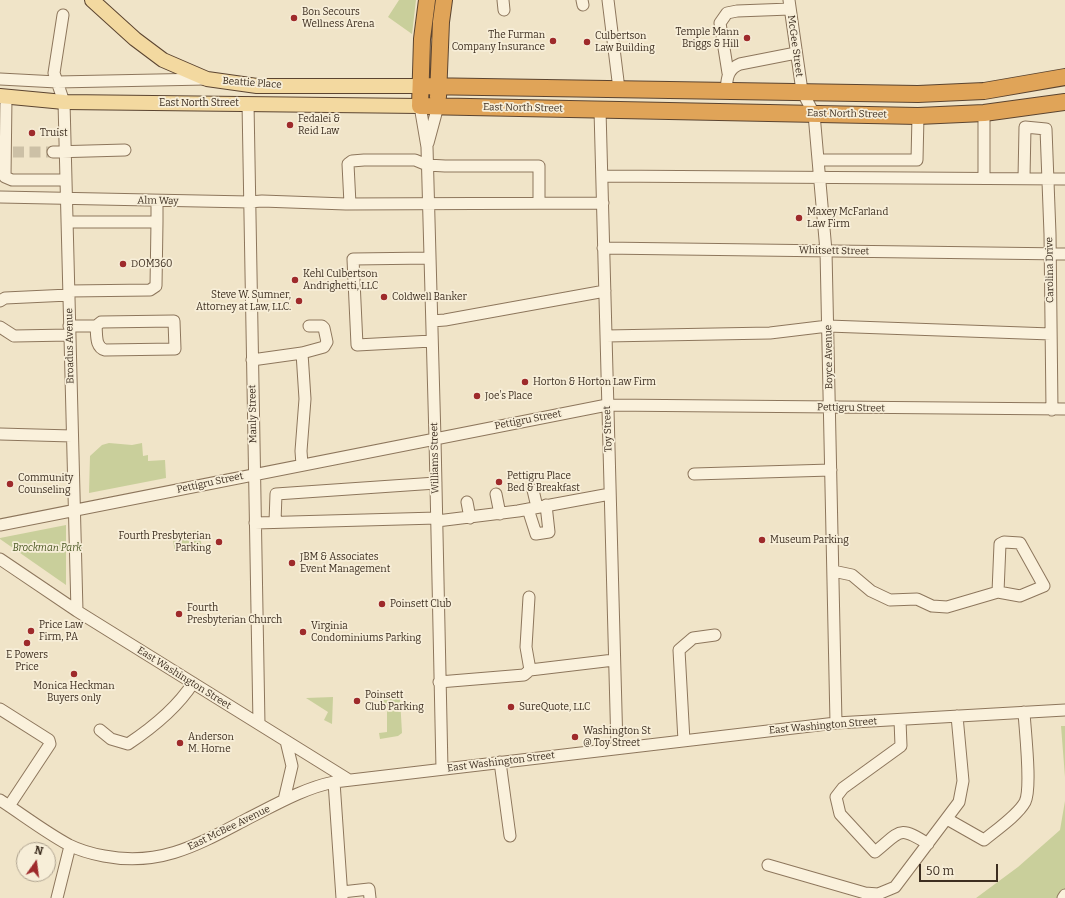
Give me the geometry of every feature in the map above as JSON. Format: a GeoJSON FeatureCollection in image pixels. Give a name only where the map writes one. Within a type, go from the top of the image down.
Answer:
{"type":"FeatureCollection","features":[{"type":"Feature","properties":{"kind":"highway"},"geometry":{"type":"LineString","coordinates":[[420,106],[422,39],[427,0]]}},
{"type":"Feature","properties":{"kind":"highway"},"geometry":{"type":"LineString","coordinates":[[438,106],[441,22],[444,0]]}},
{"type":"Feature","properties":{"kind":"highway","name":"East North Street"},"geometry":{"type":"LineString","coordinates":[[438,86],[918,94],[984,92],[1061,77]]}},
{"type":"Feature","properties":{"kind":"highway","name":"Beattie Place"},"geometry":{"type":"LineString","coordinates":[[421,86],[438,86]]}},
{"type":"Feature","properties":{"kind":"highway","name":"East North Street"},"geometry":{"type":"LineString","coordinates":[[420,106],[918,116],[984,113],[1046,104],[1065,103]]}},
{"type":"Feature","properties":{"kind":"main road","name":"Beattie Place"},"geometry":{"type":"LineString","coordinates":[[92,0],[135,39],[163,60],[207,79],[257,86],[421,86]]}},
{"type":"Feature","properties":{"kind":"main road","name":"East North Street"},"geometry":{"type":"LineString","coordinates":[[3,96],[64,102],[420,106]]}},
{"type":"Feature","properties":{"kind":"street"},"geometry":{"type":"LineString","coordinates":[[608,0],[620,89]]}},
{"type":"Feature","properties":{"kind":"street"},"geometry":{"type":"LineString","coordinates":[[726,90],[728,73],[720,23],[727,13],[789,5]]}},
{"type":"Feature","properties":{"kind":"street","name":"McGee Street"},"geometry":{"type":"LineString","coordinates":[[789,5],[802,91]]}},
{"type":"Feature","properties":{"kind":"street","name":"Broadus Avenue"},"geometry":{"type":"LineString","coordinates":[[63,15],[54,73],[64,102],[77,611]]}},
{"type":"Feature","properties":{"kind":"street"},"geometry":{"type":"LineString","coordinates":[[728,73],[733,67],[740,64],[796,53]]}},
{"type":"Feature","properties":{"kind":"street"},"geometry":{"type":"LineString","coordinates":[[0,79],[57,82],[207,79]]}},
{"type":"Feature","properties":{"kind":"street","name":"Boyce Avenue"},"geometry":{"type":"LineString","coordinates":[[802,91],[814,114],[826,251],[836,723]]}},
{"type":"Feature","properties":{"kind":"street"},"geometry":{"type":"LineString","coordinates":[[3,96],[9,152],[5,177],[7,179],[66,180]]}},
{"type":"Feature","properties":{"kind":"street","name":"Manly Street"},"geometry":{"type":"LineString","coordinates":[[248,103],[259,724]]}},
{"type":"Feature","properties":{"kind":"street","name":"Williams Street"},"geometry":{"type":"LineString","coordinates":[[420,106],[427,165],[437,519],[439,682],[442,769]]}},
{"type":"Feature","properties":{"kind":"street","name":"Williams Street"},"geometry":{"type":"LineString","coordinates":[[426,147],[438,106]]}},
{"type":"Feature","properties":{"kind":"street","name":"Toy Street"},"geometry":{"type":"LineString","coordinates":[[600,110],[616,748]]}},
{"type":"Feature","properties":{"kind":"street"},"geometry":{"type":"LineString","coordinates":[[984,113],[984,178]]}},
{"type":"Feature","properties":{"kind":"street"},"geometry":{"type":"LineString","coordinates":[[818,160],[917,160],[918,116]]}},
{"type":"Feature","properties":{"kind":"street","name":"Carolina Drive"},"geometry":{"type":"LineString","coordinates":[[1024,178],[1025,127],[1046,129],[1049,178],[1052,410]]}},
{"type":"Feature","properties":{"kind":"street"},"geometry":{"type":"LineString","coordinates":[[53,152],[125,150]]}},
{"type":"Feature","properties":{"kind":"street"},"geometry":{"type":"LineString","coordinates":[[350,204],[347,171],[348,164],[352,161],[415,160],[427,165],[539,166],[540,203]]}},
{"type":"Feature","properties":{"kind":"street"},"geometry":{"type":"LineString","coordinates":[[602,176],[1065,179]]}},
{"type":"Feature","properties":{"kind":"street","name":"Alm Way"},"geometry":{"type":"LineString","coordinates":[[0,197],[157,201],[262,201],[350,204],[603,203]]}},
{"type":"Feature","properties":{"kind":"street"},"geometry":{"type":"LineString","coordinates":[[0,301],[5,298],[69,293],[150,290],[154,288],[156,286],[157,201]]}},
{"type":"Feature","properties":{"kind":"street"},"geometry":{"type":"LineString","coordinates":[[67,222],[157,222]]}},
{"type":"Feature","properties":{"kind":"street","name":"Whitsett Street"},"geometry":{"type":"LineString","coordinates":[[603,248],[1065,254]]}},
{"type":"Feature","properties":{"kind":"street"},"geometry":{"type":"LineString","coordinates":[[430,258],[353,259],[357,345],[432,341]]}},
{"type":"Feature","properties":{"kind":"street"},"geometry":{"type":"LineString","coordinates":[[432,321],[445,320],[605,291]]}},
{"type":"Feature","properties":{"kind":"street"},"geometry":{"type":"LineString","coordinates":[[0,327],[14,336],[70,331],[96,326],[101,322],[174,321],[176,349],[102,349],[98,344],[96,326]]}},
{"type":"Feature","properties":{"kind":"street"},"geometry":{"type":"LineString","coordinates":[[252,360],[302,353],[324,347],[327,342],[324,328],[322,326],[309,326]]}},
{"type":"Feature","properties":{"kind":"street"},"geometry":{"type":"LineString","coordinates":[[606,336],[770,333],[828,326],[1051,334]]}},
{"type":"Feature","properties":{"kind":"street"},"geometry":{"type":"LineString","coordinates":[[302,353],[305,399],[302,465]]}},
{"type":"Feature","properties":{"kind":"street","name":"Pettigru Street"},"geometry":{"type":"LineString","coordinates":[[0,525],[607,405],[1065,409]]}},
{"type":"Feature","properties":{"kind":"street"},"geometry":{"type":"LineString","coordinates":[[0,434],[72,436]]}},
{"type":"Feature","properties":{"kind":"street"},"geometry":{"type":"LineString","coordinates":[[694,474],[831,470]]}},
{"type":"Feature","properties":{"kind":"street"},"geometry":{"type":"LineString","coordinates":[[275,522],[276,494],[436,483]]}},
{"type":"Feature","properties":{"kind":"street"},"geometry":{"type":"LineString","coordinates":[[533,490],[537,507]]}},
{"type":"Feature","properties":{"kind":"street"},"geometry":{"type":"LineString","coordinates":[[496,494],[500,514]]}},
{"type":"Feature","properties":{"kind":"street"},"geometry":{"type":"LineString","coordinates":[[255,523],[470,518],[610,494]]}},
{"type":"Feature","properties":{"kind":"street"},"geometry":{"type":"LineString","coordinates":[[467,502],[470,518]]}},
{"type":"Feature","properties":{"kind":"street"},"geometry":{"type":"LineString","coordinates":[[833,571],[852,575],[871,591],[890,600],[917,599],[932,606],[947,607],[998,592],[1020,596],[1044,586],[1020,543],[1004,542],[1000,544],[998,592]]}},
{"type":"Feature","properties":{"kind":"street","name":"East Washington Street"},"geometry":{"type":"LineString","coordinates":[[0,559],[77,611],[349,780],[836,723],[1065,710]]}},
{"type":"Feature","properties":{"kind":"street"},"geometry":{"type":"LineString","coordinates":[[529,597],[526,647],[530,670]]}},
{"type":"Feature","properties":{"kind":"street"},"geometry":{"type":"LineString","coordinates":[[684,740],[679,650],[693,638],[715,635]]}},
{"type":"Feature","properties":{"kind":"street"},"geometry":{"type":"LineString","coordinates":[[439,682],[524,675],[530,670],[614,660]]}},
{"type":"Feature","properties":{"kind":"street"},"geometry":{"type":"LineString","coordinates":[[100,730],[111,739],[128,744],[146,732],[169,712],[185,696],[193,683]]}},
{"type":"Feature","properties":{"kind":"street"},"geometry":{"type":"LineString","coordinates":[[0,709],[46,738],[50,744],[5,803]]}},
{"type":"Feature","properties":{"kind":"street"},"geometry":{"type":"LineString","coordinates":[[947,820],[984,840],[1025,802],[1028,787],[1024,712]]}},
{"type":"Feature","properties":{"kind":"street"},"geometry":{"type":"LineString","coordinates":[[768,865],[865,893],[878,894],[895,887],[947,820],[959,802],[962,788],[957,716]]}},
{"type":"Feature","properties":{"kind":"street"},"geometry":{"type":"LineString","coordinates":[[900,720],[901,746],[843,788],[836,797],[837,807],[840,814],[876,852],[899,832],[907,831],[928,844]]}},
{"type":"Feature","properties":{"kind":"street"},"geometry":{"type":"LineString","coordinates":[[284,800],[292,766],[286,741]]}},
{"type":"Feature","properties":{"kind":"street"},"geometry":{"type":"LineString","coordinates":[[500,762],[510,836]]}},
{"type":"Feature","properties":{"kind":"street","name":"East McBee Avenue"},"geometry":{"type":"LineString","coordinates":[[5,803],[70,846],[116,858],[159,857],[180,852],[200,843],[284,800],[314,788],[334,782],[349,780]]}},
{"type":"Feature","properties":{"kind":"street"},"geometry":{"type":"LineString","coordinates":[[334,782],[342,895],[369,889],[370,898]]}},
{"type":"Feature","properties":{"kind":"street"},"geometry":{"type":"LineString","coordinates":[[57,898],[70,846]]}},
{"type":"Feature","properties":{"kind":"green space"},"geometry":{"type":"Polygon","coordinates":[[[399,0],[416,0],[412,34],[388,17],[399,0]]]}},
{"type":"Feature","properties":{"kind":"green space"},"geometry":{"type":"Polygon","coordinates":[[[109,443],[132,445],[142,443],[143,456],[148,455],[148,461],[165,460],[166,478],[89,493],[90,456],[102,445],[109,443]]]}},
{"type":"Feature","properties":{"kind":"green space","name":"Brockman Park"},"geometry":{"type":"Polygon","coordinates":[[[66,525],[66,585],[0,539],[0,538],[66,525]]]}},
{"type":"Feature","properties":{"kind":"green space"},"geometry":{"type":"Polygon","coordinates":[[[199,530],[202,548],[175,553],[172,534],[199,530]]]}},
{"type":"Feature","properties":{"kind":"green space"},"geometry":{"type":"Polygon","coordinates":[[[333,697],[332,724],[324,720],[328,712],[306,698],[333,697]]]}},
{"type":"Feature","properties":{"kind":"green space"},"geometry":{"type":"Polygon","coordinates":[[[380,698],[400,698],[402,733],[398,736],[380,739],[379,733],[387,732],[387,703],[381,703],[380,698]]]}},
{"type":"Feature","properties":{"kind":"green space"},"geometry":{"type":"Polygon","coordinates":[[[1061,726],[1065,726],[1065,777],[1061,726]]]}},
{"type":"Feature","properties":{"kind":"green space"},"geometry":{"type":"Polygon","coordinates":[[[1065,801],[1065,898],[976,898],[1018,867],[1060,830],[1065,801]]]}},
{"type":"Feature","properties":{"kind":"tunnel"},"geometry":{"type":"LineString","coordinates":[[13,152],[53,152]]}},
{"type":"Feature","properties":{"kind":"place","name":"Bon Secours Wellness Arena"},"geometry":{"type":"Point","coordinates":[294,18]}},
{"type":"Feature","properties":{"kind":"place","name":"Temple Mann Briggs & Hill"},"geometry":{"type":"Point","coordinates":[747,38]}},
{"type":"Feature","properties":{"kind":"place","name":"The Furman Company Insurance"},"geometry":{"type":"Point","coordinates":[553,41]}},
{"type":"Feature","properties":{"kind":"place","name":"Culbertson Law Building"},"geometry":{"type":"Point","coordinates":[587,42]}},
{"type":"Feature","properties":{"kind":"place","name":"Fedalei & Reid Law"},"geometry":{"type":"Point","coordinates":[290,125]}},
{"type":"Feature","properties":{"kind":"place","name":"Truist"},"geometry":{"type":"Point","coordinates":[32,133]}},
{"type":"Feature","properties":{"kind":"place","name":"Maxey McFarland Law Firm"},"geometry":{"type":"Point","coordinates":[799,218]}},
{"type":"Feature","properties":{"kind":"place","name":"DOM360"},"geometry":{"type":"Point","coordinates":[123,264]}},
{"type":"Feature","properties":{"kind":"place","name":"Kehl Culbertson Andrighetti, LLC"},"geometry":{"type":"Point","coordinates":[295,280]}},
{"type":"Feature","properties":{"kind":"place","name":"Coldwell Banker"},"geometry":{"type":"Point","coordinates":[384,297]}},
{"type":"Feature","properties":{"kind":"place","name":"Steve W. Sumner, Attorney at Law, LLC."},"geometry":{"type":"Point","coordinates":[299,301]}},
{"type":"Feature","properties":{"kind":"place","name":"Horton & Horton Law Firm"},"geometry":{"type":"Point","coordinates":[525,382]}},
{"type":"Feature","properties":{"kind":"place","name":"Joe's Place"},"geometry":{"type":"Point","coordinates":[477,396]}},
{"type":"Feature","properties":{"kind":"place","name":"Pettigru Place Bed & Breakfast"},"geometry":{"type":"Point","coordinates":[499,482]}},
{"type":"Feature","properties":{"kind":"place","name":"Community Counseling"},"geometry":{"type":"Point","coordinates":[10,484]}},
{"type":"Feature","properties":{"kind":"place","name":"Museum Parking"},"geometry":{"type":"Point","coordinates":[762,540]}},
{"type":"Feature","properties":{"kind":"place","name":"Fourth Presbyterian Parking"},"geometry":{"type":"Point","coordinates":[219,542]}},
{"type":"Feature","properties":{"kind":"place","name":"JBM & Associates Event Management"},"geometry":{"type":"Point","coordinates":[292,563]}},
{"type":"Feature","properties":{"kind":"place","name":"Poinsett Club"},"geometry":{"type":"Point","coordinates":[382,604]}},
{"type":"Feature","properties":{"kind":"place","name":"Fourth Presbyterian Church"},"geometry":{"type":"Point","coordinates":[179,614]}},
{"type":"Feature","properties":{"kind":"place","name":"Price Law Firm, PA"},"geometry":{"type":"Point","coordinates":[31,631]}},
{"type":"Feature","properties":{"kind":"place","name":"Virginia Condominiums Parking"},"geometry":{"type":"Point","coordinates":[303,632]}},
{"type":"Feature","properties":{"kind":"place","name":"E Powers Price"},"geometry":{"type":"Point","coordinates":[27,643]}},
{"type":"Feature","properties":{"kind":"place","name":"Monica Heckman Buyers only"},"geometry":{"type":"Point","coordinates":[74,674]}},
{"type":"Feature","properties":{"kind":"place","name":"Poinsett Club Parking"},"geometry":{"type":"Point","coordinates":[357,701]}},
{"type":"Feature","properties":{"kind":"place","name":"SureQuote, LLC"},"geometry":{"type":"Point","coordinates":[511,707]}},
{"type":"Feature","properties":{"kind":"place","name":"Washington St @ Toy Street"},"geometry":{"type":"Point","coordinates":[575,737]}},
{"type":"Feature","properties":{"kind":"place","name":"Anderson M. Horne"},"geometry":{"type":"Point","coordinates":[180,743]}}]}
